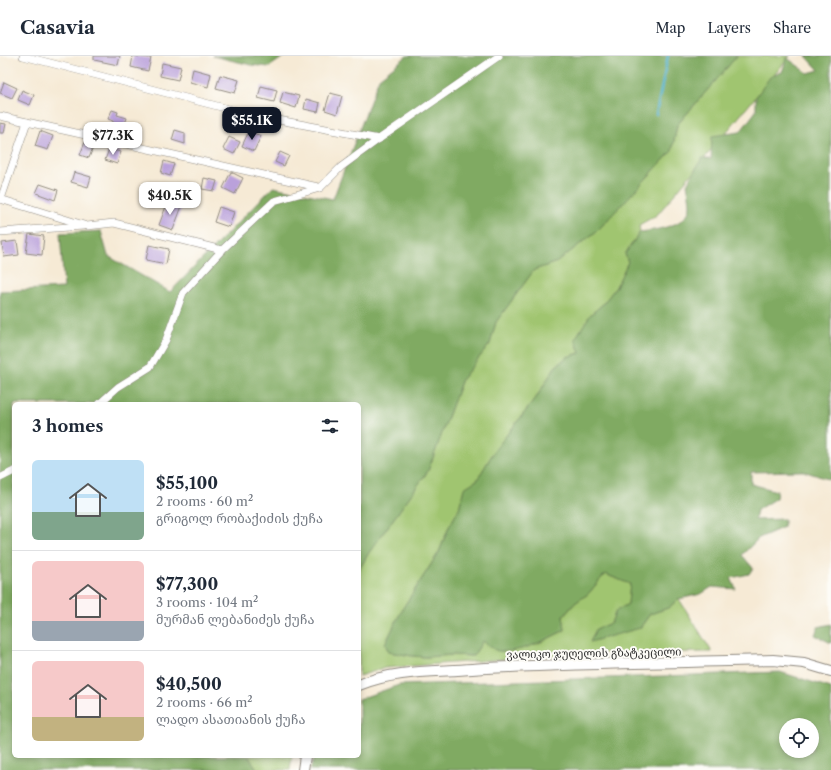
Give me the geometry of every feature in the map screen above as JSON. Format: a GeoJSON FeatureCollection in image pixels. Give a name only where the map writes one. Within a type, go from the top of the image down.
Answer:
{"type":"FeatureCollection","features":[{"type":"Feature","properties":{"kind":"main road","name":"ვალიკო ჯუღელის გზატკეცილი"},"geometry":{"type":"LineString","coordinates":[[361,684],[397,674],[531,666],[773,660],[804,663],[831,671]]}},
{"type":"Feature","properties":{"kind":"main road"},"geometry":{"type":"LineString","coordinates":[[303,770],[305,758]]}},
{"type":"Feature","properties":{"kind":"street"},"geometry":{"type":"LineString","coordinates":[[23,56],[252,115],[379,139]]}},
{"type":"Feature","properties":{"kind":"street"},"geometry":{"type":"LineString","coordinates":[[101,402],[118,387],[150,367],[166,340],[183,293],[222,250],[274,201],[320,188],[341,167],[499,56]]}},
{"type":"Feature","properties":{"kind":"street"},"geometry":{"type":"LineString","coordinates":[[0,116],[320,188]]}},
{"type":"Feature","properties":{"kind":"street"},"geometry":{"type":"LineString","coordinates":[[27,122],[1,199],[87,226]]}},
{"type":"Feature","properties":{"kind":"street"},"geometry":{"type":"LineString","coordinates":[[0,232],[114,224],[222,250]]}},
{"type":"Feature","properties":{"kind":"street"},"geometry":{"type":"LineString","coordinates":[[0,478],[12,472]]}},
{"type":"Feature","properties":{"kind":"green space"},"geometry":{"type":"Polygon","coordinates":[[[213,56],[285,56],[269,67],[251,65],[213,56]]]}},
{"type":"Feature","properties":{"kind":"green space"},"geometry":{"type":"Polygon","coordinates":[[[407,56],[737,56],[677,125],[672,151],[598,230],[557,262],[534,270],[496,322],[490,344],[462,379],[428,471],[368,554],[361,566],[361,402],[12,402],[12,758],[249,758],[258,770],[0,770],[0,291],[64,288],[60,233],[101,231],[108,256],[170,292],[273,187],[333,199],[379,78],[407,56]]]}},
{"type":"Feature","properties":{"kind":"green space"},"geometry":{"type":"Polygon","coordinates":[[[737,56],[790,56],[657,215],[639,225],[640,232],[625,254],[628,262],[616,287],[603,304],[590,315],[580,353],[567,357],[555,367],[536,398],[495,450],[477,480],[464,489],[459,509],[449,527],[439,552],[403,608],[385,644],[389,652],[426,657],[452,655],[473,656],[483,641],[514,650],[539,643],[565,630],[563,617],[575,603],[588,594],[605,574],[630,584],[628,604],[616,611],[611,623],[596,629],[640,628],[650,614],[668,608],[679,599],[712,652],[588,653],[385,668],[361,675],[361,566],[368,554],[428,471],[462,379],[490,344],[496,322],[534,270],[557,262],[598,230],[672,151],[677,125],[737,56]]]}},
{"type":"Feature","properties":{"kind":"green space"},"geometry":{"type":"Polygon","coordinates":[[[806,56],[831,56],[831,480],[803,471],[751,472],[751,484],[777,491],[776,498],[757,510],[755,520],[784,519],[784,527],[759,538],[742,555],[753,568],[749,574],[731,578],[736,589],[712,587],[701,594],[679,599],[668,608],[650,614],[640,628],[590,642],[596,629],[611,623],[616,611],[628,604],[630,584],[605,574],[588,594],[575,603],[563,616],[565,630],[533,645],[516,650],[497,651],[483,641],[473,656],[452,655],[426,657],[389,652],[385,644],[403,608],[439,552],[449,527],[459,509],[464,488],[477,480],[495,450],[536,398],[555,367],[567,357],[580,353],[575,339],[590,315],[603,304],[616,287],[628,262],[625,254],[640,232],[671,226],[684,218],[690,205],[687,184],[702,158],[711,159],[712,136],[740,132],[756,111],[756,97],[770,77],[782,72],[787,58],[808,73],[819,70],[806,56]]]}},
{"type":"Feature","properties":{"kind":"green space"},"geometry":{"type":"Polygon","coordinates":[[[831,624],[831,643],[815,635],[818,627],[831,624]]]}},
{"type":"Feature","properties":{"kind":"green space"},"geometry":{"type":"Polygon","coordinates":[[[780,672],[831,688],[831,770],[310,770],[314,758],[361,758],[361,698],[399,685],[780,672]]]}},
{"type":"Feature","properties":{"kind":"green space"},"geometry":{"type":"Polygon","coordinates":[[[249,758],[292,758],[290,770],[258,770],[249,758]]]}},
{"type":"Feature","properties":{"kind":"building"},"geometry":{"type":"Polygon","coordinates":[[[94,56],[120,56],[118,65],[94,60],[94,56]]]}},
{"type":"Feature","properties":{"kind":"building"},"geometry":{"type":"Polygon","coordinates":[[[133,56],[151,58],[148,71],[131,67],[133,56]]]}},
{"type":"Feature","properties":{"kind":"building"},"geometry":{"type":"Polygon","coordinates":[[[162,63],[181,67],[178,80],[160,76],[162,63]]]}},
{"type":"Feature","properties":{"kind":"building"},"geometry":{"type":"Polygon","coordinates":[[[193,69],[211,74],[208,87],[190,82],[193,69]]]}},
{"type":"Feature","properties":{"kind":"building"},"geometry":{"type":"Polygon","coordinates":[[[220,75],[239,80],[235,93],[216,88],[220,75]]]}},
{"type":"Feature","properties":{"kind":"building"},"geometry":{"type":"Polygon","coordinates":[[[4,82],[17,88],[12,98],[0,93],[4,82]]]}},
{"type":"Feature","properties":{"kind":"building"},"geometry":{"type":"Polygon","coordinates":[[[261,86],[277,90],[274,102],[258,98],[261,86]]]}},
{"type":"Feature","properties":{"kind":"building"},"geometry":{"type":"Polygon","coordinates":[[[22,90],[34,95],[30,105],[18,100],[22,90]]]}},
{"type":"Feature","properties":{"kind":"building"},"geometry":{"type":"Polygon","coordinates":[[[283,92],[299,96],[296,108],[280,103],[283,92]]]}},
{"type":"Feature","properties":{"kind":"building"},"geometry":{"type":"Polygon","coordinates":[[[330,93],[342,96],[337,114],[325,110],[330,93]]]}},
{"type":"Feature","properties":{"kind":"building"},"geometry":{"type":"Polygon","coordinates":[[[306,99],[320,103],[318,112],[304,109],[306,99]]]}},
{"type":"Feature","properties":{"kind":"building"},"geometry":{"type":"Polygon","coordinates":[[[112,110],[118,112],[117,115],[127,118],[123,129],[113,125],[113,121],[108,119],[112,110]]]}},
{"type":"Feature","properties":{"kind":"building"},"geometry":{"type":"Polygon","coordinates":[[[0,123],[6,124],[4,133],[0,133],[0,123]]]}},
{"type":"Feature","properties":{"kind":"building"},"geometry":{"type":"Polygon","coordinates":[[[175,130],[185,133],[185,144],[172,140],[175,130]]]}},
{"type":"Feature","properties":{"kind":"building"},"geometry":{"type":"Polygon","coordinates":[[[40,131],[53,136],[48,150],[35,146],[40,131]]]}},
{"type":"Feature","properties":{"kind":"building"},"geometry":{"type":"Polygon","coordinates":[[[249,131],[261,136],[254,151],[242,146],[249,131]]]}},
{"type":"Feature","properties":{"kind":"building"},"geometry":{"type":"Polygon","coordinates":[[[229,137],[240,142],[234,154],[223,149],[229,137]]]}},
{"type":"Feature","properties":{"kind":"building"},"geometry":{"type":"Polygon","coordinates":[[[85,142],[94,145],[89,158],[80,155],[85,142]]]}},
{"type":"Feature","properties":{"kind":"building"},"geometry":{"type":"Polygon","coordinates":[[[109,149],[121,152],[117,164],[105,160],[109,149]]]}},
{"type":"Feature","properties":{"kind":"building"},"geometry":{"type":"Polygon","coordinates":[[[280,152],[289,156],[284,166],[275,162],[280,152]]]}},
{"type":"Feature","properties":{"kind":"building"},"geometry":{"type":"Polygon","coordinates":[[[164,161],[174,164],[170,176],[161,173],[164,161]]]}},
{"type":"Feature","properties":{"kind":"building"},"geometry":{"type":"Polygon","coordinates":[[[74,172],[91,177],[88,187],[71,182],[74,172]]]}},
{"type":"Feature","properties":{"kind":"building"},"geometry":{"type":"Polygon","coordinates":[[[231,172],[243,178],[235,194],[223,188],[231,172]]]}},
{"type":"Feature","properties":{"kind":"building"},"geometry":{"type":"Polygon","coordinates":[[[204,178],[217,181],[214,191],[202,189],[204,178]]]}},
{"type":"Feature","properties":{"kind":"building"},"geometry":{"type":"Polygon","coordinates":[[[40,184],[58,190],[55,200],[36,193],[40,184]]]}},
{"type":"Feature","properties":{"kind":"building"},"geometry":{"type":"Polygon","coordinates":[[[146,192],[157,195],[153,208],[142,204],[146,192]]]}},
{"type":"Feature","properties":{"kind":"building"},"geometry":{"type":"Polygon","coordinates":[[[168,201],[182,206],[173,230],[159,225],[168,201]]]}},
{"type":"Feature","properties":{"kind":"building"},"geometry":{"type":"Polygon","coordinates":[[[219,207],[234,212],[229,227],[214,222],[219,207]]]}},
{"type":"Feature","properties":{"kind":"building"},"geometry":{"type":"Polygon","coordinates":[[[29,234],[44,236],[42,255],[26,253],[29,234]]]}},
{"type":"Feature","properties":{"kind":"building"},"geometry":{"type":"Polygon","coordinates":[[[17,241],[19,255],[4,257],[2,243],[17,241]]]}},
{"type":"Feature","properties":{"kind":"building"},"geometry":{"type":"Polygon","coordinates":[[[149,245],[169,249],[166,264],[146,260],[149,245]]]}},
{"type":"Feature","properties":{"kind":"waterway"},"geometry":{"type":"LineString","coordinates":[[656,114],[668,56]]}}]}
